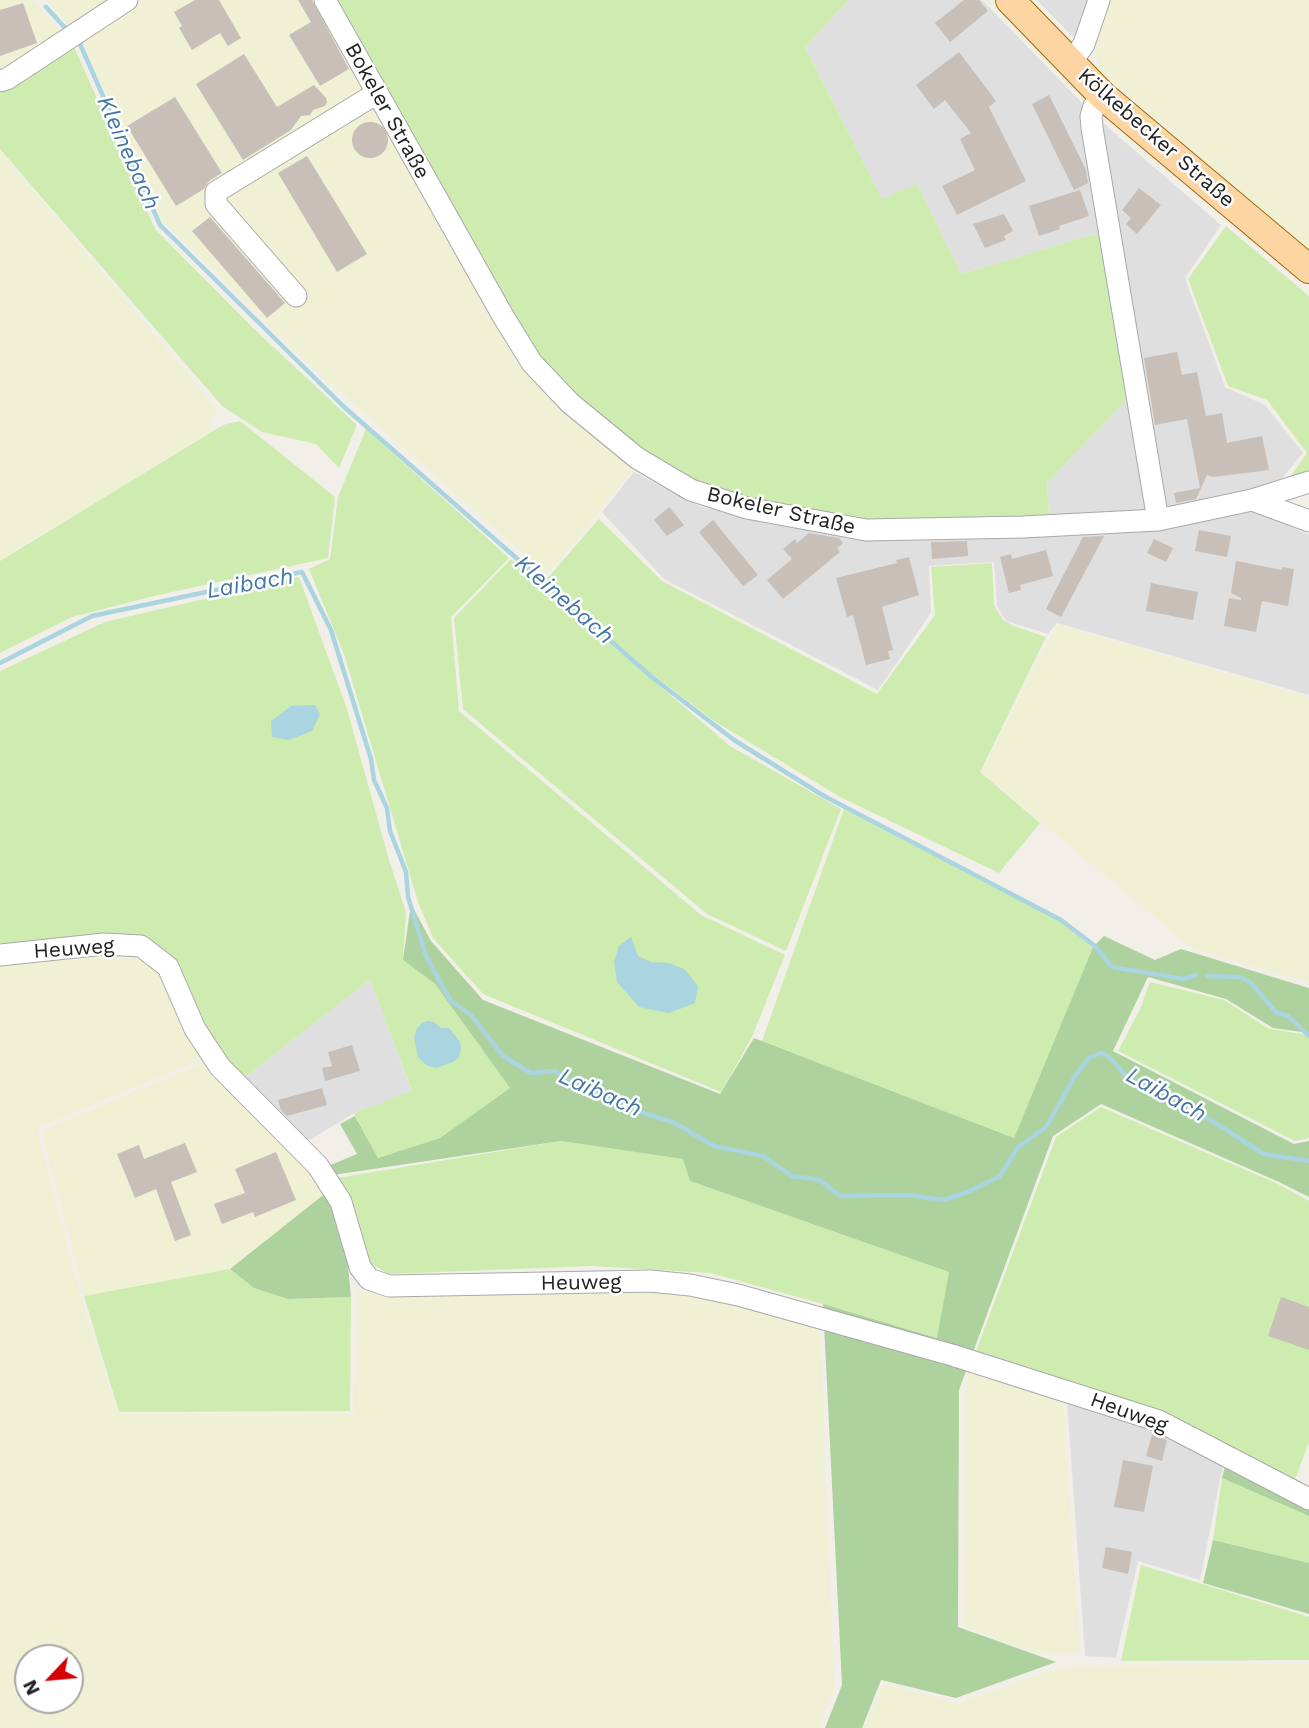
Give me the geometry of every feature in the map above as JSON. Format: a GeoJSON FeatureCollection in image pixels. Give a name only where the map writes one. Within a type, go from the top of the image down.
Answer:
{"type":"FeatureCollection","features":[{"type":"Feature","properties":{"kind":"main road","name":"Kölkebecker Straße"},"geometry":{"type":"LineString","coordinates":[[1010,0],[1103,96],[1309,270]]}},
{"type":"Feature","properties":{"kind":"street"},"geometry":{"type":"LineString","coordinates":[[0,81],[127,0]]}},
{"type":"Feature","properties":{"kind":"street","name":"Bokeler Straße"},"geometry":{"type":"LineString","coordinates":[[325,0],[532,363],[570,403],[637,458],[691,490],[747,508],[866,530],[1023,527],[1158,520],[1252,500],[1309,482]]}},
{"type":"Feature","properties":{"kind":"street"},"geometry":{"type":"LineString","coordinates":[[1071,63],[1084,44],[1099,0]]}},
{"type":"Feature","properties":{"kind":"street"},"geometry":{"type":"LineString","coordinates":[[296,296],[216,204],[216,192],[377,93]]}},
{"type":"Feature","properties":{"kind":"street"},"geometry":{"type":"LineString","coordinates":[[1103,96],[1094,106],[1092,128],[1158,520]]}},
{"type":"Feature","properties":{"kind":"street"},"geometry":{"type":"LineString","coordinates":[[1252,500],[1309,521]]}},
{"type":"Feature","properties":{"kind":"street","name":"Heuweg"},"geometry":{"type":"LineString","coordinates":[[0,955],[104,944],[141,946],[168,967],[195,1029],[220,1067],[318,1166],[336,1193],[360,1268],[369,1279],[389,1286],[650,1281],[690,1285],[738,1295],[952,1355],[1159,1421],[1309,1499]]}},
{"type":"Feature","properties":{"kind":"shaded area"},"geometry":{"type":"Polygon","coordinates":[[[849,0],[982,0],[1083,104],[1106,237],[1092,235],[961,274],[917,185],[882,199],[805,47],[849,0]]]}},
{"type":"Feature","properties":{"kind":"shaded area"},"geometry":{"type":"Polygon","coordinates":[[[1037,0],[1091,0],[1077,41],[1037,0]]]}},
{"type":"Feature","properties":{"kind":"shaded area"},"geometry":{"type":"Polygon","coordinates":[[[1104,124],[1221,225],[1185,278],[1225,387],[1265,405],[1303,453],[1256,510],[1309,535],[1309,695],[1057,623],[1048,634],[1006,621],[997,606],[994,562],[929,566],[931,613],[878,690],[664,579],[602,512],[634,472],[701,507],[816,526],[1049,519],[1047,483],[1127,399],[1143,395],[1099,128],[1104,124]]]}},
{"type":"Feature","properties":{"kind":"shaded area"},"geometry":{"type":"Polygon","coordinates":[[[370,980],[412,1092],[354,1113],[305,1143],[245,1077],[370,980]]]}},
{"type":"Feature","properties":{"kind":"shaded area"},"geometry":{"type":"Polygon","coordinates":[[[1067,1401],[1165,1435],[1223,1465],[1200,1580],[1138,1561],[1116,1658],[1085,1656],[1067,1401]]]}},
{"type":"Feature","properties":{"kind":"green space"},"geometry":{"type":"Polygon","coordinates":[[[0,0],[34,0],[63,35],[0,74],[0,0]]]}},
{"type":"Feature","properties":{"kind":"green space"},"geometry":{"type":"Polygon","coordinates":[[[47,0],[115,0],[72,29],[47,0]]]}},
{"type":"Feature","properties":{"kind":"green space"},"geometry":{"type":"Polygon","coordinates":[[[143,0],[317,0],[637,466],[547,575],[295,351],[163,221],[82,40],[143,0]]]}},
{"type":"Feature","properties":{"kind":"green space"},"geometry":{"type":"Polygon","coordinates":[[[335,0],[849,0],[805,47],[882,199],[917,184],[961,274],[1092,235],[1106,237],[1127,399],[1047,483],[1049,519],[881,523],[746,500],[690,482],[640,453],[535,358],[335,0]]]}},
{"type":"Feature","properties":{"kind":"green space"},"geometry":{"type":"Polygon","coordinates":[[[1110,0],[1309,0],[1309,250],[1099,70],[1095,45],[1110,0]]]}},
{"type":"Feature","properties":{"kind":"green space"},"geometry":{"type":"Polygon","coordinates":[[[74,47],[155,229],[252,327],[357,425],[339,468],[316,444],[262,432],[222,406],[0,149],[0,88],[74,47]]]}},
{"type":"Feature","properties":{"kind":"green space"},"geometry":{"type":"Polygon","coordinates":[[[0,151],[218,410],[209,419],[213,430],[0,560],[0,151]]]}},
{"type":"Feature","properties":{"kind":"green space"},"geometry":{"type":"Polygon","coordinates":[[[1226,226],[1309,296],[1309,476],[1286,483],[1307,453],[1267,400],[1228,386],[1188,279],[1226,226]]]}},
{"type":"Feature","properties":{"kind":"green space"},"geometry":{"type":"Polygon","coordinates":[[[240,421],[335,497],[328,558],[72,617],[0,653],[0,561],[223,425],[240,421]]]}},
{"type":"Feature","properties":{"kind":"green space"},"geometry":{"type":"Polygon","coordinates":[[[366,429],[509,558],[451,617],[459,711],[701,915],[785,955],[752,1037],[721,1092],[483,994],[433,938],[418,902],[344,654],[309,569],[330,559],[338,497],[366,429]]]}},
{"type":"Feature","properties":{"kind":"green space"},"geometry":{"type":"Polygon","coordinates":[[[599,519],[662,581],[877,694],[935,615],[931,567],[992,563],[994,605],[1003,620],[1046,637],[980,772],[1040,823],[999,873],[840,797],[714,721],[652,674],[545,581],[599,519]]]}},
{"type":"Feature","properties":{"kind":"green space"},"geometry":{"type":"Polygon","coordinates":[[[511,559],[730,746],[841,809],[786,951],[707,914],[463,709],[454,618],[511,559]]]}},
{"type":"Feature","properties":{"kind":"green space"},"geometry":{"type":"Polygon","coordinates":[[[299,577],[347,709],[406,912],[403,960],[435,984],[510,1088],[440,1138],[378,1158],[354,1113],[412,1091],[370,980],[245,1077],[203,1033],[154,943],[139,935],[0,950],[0,671],[105,622],[299,577]]]}},
{"type":"Feature","properties":{"kind":"green space"},"geometry":{"type":"Polygon","coordinates":[[[1057,624],[1309,697],[1309,983],[1193,949],[981,772],[1057,624]]]}},
{"type":"Feature","properties":{"kind":"green space"},"geometry":{"type":"Polygon","coordinates":[[[844,809],[1061,922],[1093,947],[1014,1138],[762,1041],[844,809]]]}},
{"type":"Feature","properties":{"kind":"green space"},"geometry":{"type":"Polygon","coordinates":[[[411,904],[431,941],[483,1000],[720,1094],[754,1038],[1014,1138],[1093,947],[1104,936],[1155,960],[1181,949],[1309,988],[1309,1033],[1273,1028],[1226,999],[1148,977],[1113,1051],[1294,1144],[1309,1141],[1309,1197],[1101,1104],[1053,1136],[959,1390],[958,1627],[1056,1662],[956,1698],[881,1680],[862,1728],[825,1728],[842,1685],[823,1304],[937,1338],[949,1272],[690,1181],[683,1159],[561,1141],[333,1175],[326,1167],[357,1154],[340,1124],[355,1116],[378,1158],[440,1138],[510,1088],[435,984],[403,960],[411,904]]]}},
{"type":"Feature","properties":{"kind":"green space"},"geometry":{"type":"Polygon","coordinates":[[[104,951],[136,953],[163,972],[203,1059],[37,1128],[81,1298],[118,1414],[354,1414],[357,1292],[648,1289],[739,1303],[820,1325],[834,1688],[818,1728],[0,1728],[0,962],[104,951]]]}},
{"type":"Feature","properties":{"kind":"green space"},"geometry":{"type":"Polygon","coordinates":[[[1150,982],[1224,1000],[1269,1029],[1309,1035],[1309,1138],[1295,1141],[1118,1051],[1140,1009],[1150,982]]]}},
{"type":"Feature","properties":{"kind":"green space"},"geometry":{"type":"Polygon","coordinates":[[[206,1062],[294,1147],[327,1192],[230,1269],[84,1296],[42,1130],[206,1062]]]}},
{"type":"Feature","properties":{"kind":"green space"},"geometry":{"type":"Polygon","coordinates":[[[1101,1107],[1278,1184],[1309,1201],[1309,1442],[1293,1485],[975,1354],[1056,1137],[1101,1107]]]}},
{"type":"Feature","properties":{"kind":"green space"},"geometry":{"type":"Polygon","coordinates":[[[561,1141],[684,1159],[690,1181],[949,1272],[938,1338],[710,1273],[593,1266],[388,1274],[368,1261],[337,1178],[561,1141]]]}},
{"type":"Feature","properties":{"kind":"green space"},"geometry":{"type":"Polygon","coordinates":[[[327,1192],[346,1245],[351,1297],[288,1299],[254,1288],[230,1269],[327,1192]]]}},
{"type":"Feature","properties":{"kind":"green space"},"geometry":{"type":"Polygon","coordinates":[[[230,1269],[254,1288],[288,1299],[351,1297],[350,1411],[119,1412],[84,1296],[230,1269]]]}},
{"type":"Feature","properties":{"kind":"green space"},"geometry":{"type":"Polygon","coordinates":[[[970,1368],[1063,1401],[1080,1654],[1037,1653],[963,1626],[964,1392],[970,1368]]]}},
{"type":"Feature","properties":{"kind":"green space"},"geometry":{"type":"Polygon","coordinates":[[[1225,1466],[1309,1506],[1309,1516],[1222,1478],[1225,1466]]]}},
{"type":"Feature","properties":{"kind":"green space"},"geometry":{"type":"Polygon","coordinates":[[[1222,1478],[1309,1516],[1309,1563],[1213,1540],[1222,1478]]]}},
{"type":"Feature","properties":{"kind":"green space"},"geometry":{"type":"Polygon","coordinates":[[[1213,1540],[1309,1563],[1309,1614],[1203,1583],[1213,1540]]]}},
{"type":"Feature","properties":{"kind":"green space"},"geometry":{"type":"Polygon","coordinates":[[[1141,1565],[1309,1617],[1309,1660],[1121,1661],[1141,1565]]]}},
{"type":"Feature","properties":{"kind":"green space"},"geometry":{"type":"Polygon","coordinates":[[[1309,1663],[1309,1728],[866,1728],[883,1684],[958,1703],[1061,1667],[1309,1663]]]}},
{"type":"Feature","properties":{"kind":"water"},"geometry":{"type":"Polygon","coordinates":[[[315,705],[320,714],[312,731],[289,740],[272,737],[271,721],[291,706],[315,705]]]}},
{"type":"Feature","properties":{"kind":"water"},"geometry":{"type":"Polygon","coordinates":[[[631,937],[638,956],[651,962],[669,963],[684,969],[698,986],[695,1003],[669,1013],[639,1007],[617,982],[614,962],[619,946],[631,937]]]}},
{"type":"Feature","properties":{"kind":"water"},"geometry":{"type":"Polygon","coordinates":[[[428,1021],[441,1028],[449,1028],[460,1042],[459,1057],[453,1062],[436,1068],[426,1065],[418,1057],[414,1038],[417,1028],[428,1021]]]}},
{"type":"Feature","properties":{"kind":"building"},"geometry":{"type":"Polygon","coordinates":[[[195,0],[219,0],[241,38],[228,46],[220,33],[192,50],[179,28],[182,26],[174,12],[195,0]]]}},
{"type":"Feature","properties":{"kind":"building"},"geometry":{"type":"Polygon","coordinates":[[[298,0],[312,0],[349,69],[320,86],[289,35],[311,22],[298,0]]]}},
{"type":"Feature","properties":{"kind":"building"},"geometry":{"type":"Polygon","coordinates":[[[964,0],[979,0],[988,11],[950,42],[935,23],[964,0]]]}},
{"type":"Feature","properties":{"kind":"building"},"geometry":{"type":"Polygon","coordinates":[[[23,3],[37,43],[0,56],[0,10],[23,3]]]}},
{"type":"Feature","properties":{"kind":"building"},"geometry":{"type":"Polygon","coordinates":[[[959,52],[996,101],[989,107],[1026,181],[957,215],[942,186],[975,170],[960,139],[971,133],[945,100],[934,109],[916,85],[959,52]]]}},
{"type":"Feature","properties":{"kind":"building"},"geometry":{"type":"Polygon","coordinates":[[[244,54],[277,107],[314,85],[327,102],[325,106],[313,110],[310,115],[301,116],[291,130],[243,160],[196,84],[244,54]]]}},
{"type":"Feature","properties":{"kind":"building"},"geometry":{"type":"Polygon","coordinates":[[[1049,95],[1086,170],[1088,183],[1074,190],[1032,104],[1049,95]]]}},
{"type":"Feature","properties":{"kind":"building"},"geometry":{"type":"Polygon","coordinates":[[[175,97],[222,173],[209,181],[204,189],[176,206],[127,126],[175,97]]]}},
{"type":"Feature","properties":{"kind":"building"},"geometry":{"type":"Polygon","coordinates":[[[370,122],[383,127],[388,140],[383,153],[370,158],[357,153],[352,140],[357,127],[370,122]]]}},
{"type":"Feature","properties":{"kind":"building"},"geometry":{"type":"Polygon","coordinates":[[[307,156],[367,254],[337,272],[278,173],[307,156]]]}},
{"type":"Feature","properties":{"kind":"building"},"geometry":{"type":"Polygon","coordinates":[[[1139,188],[1161,205],[1137,234],[1126,224],[1131,218],[1122,210],[1139,188]]]}},
{"type":"Feature","properties":{"kind":"building"},"geometry":{"type":"Polygon","coordinates":[[[1080,190],[1089,216],[1039,236],[1029,206],[1080,190]]]}},
{"type":"Feature","properties":{"kind":"building"},"geometry":{"type":"Polygon","coordinates":[[[1004,214],[1013,231],[1004,236],[1006,240],[985,248],[973,224],[1004,214]]]}},
{"type":"Feature","properties":{"kind":"building"},"geometry":{"type":"Polygon","coordinates":[[[210,217],[285,303],[267,318],[192,231],[210,217]]]}},
{"type":"Feature","properties":{"kind":"building"},"geometry":{"type":"Polygon","coordinates":[[[1177,352],[1182,375],[1197,372],[1206,416],[1222,413],[1227,443],[1262,436],[1269,470],[1213,477],[1207,475],[1196,499],[1176,503],[1174,493],[1200,488],[1187,419],[1155,425],[1144,358],[1177,352]]]}},
{"type":"Feature","properties":{"kind":"building"},"geometry":{"type":"Polygon","coordinates":[[[669,507],[684,525],[667,536],[654,520],[669,507]]]}},
{"type":"Feature","properties":{"kind":"building"},"geometry":{"type":"Polygon","coordinates":[[[713,520],[758,575],[743,586],[699,532],[713,520]]]}},
{"type":"Feature","properties":{"kind":"building"},"geometry":{"type":"Polygon","coordinates":[[[1199,530],[1231,536],[1227,557],[1195,551],[1199,530]]]}},
{"type":"Feature","properties":{"kind":"building"},"geometry":{"type":"Polygon","coordinates":[[[809,533],[839,538],[843,543],[837,548],[840,552],[783,599],[767,580],[792,559],[783,549],[795,539],[797,543],[809,533]]]}},
{"type":"Feature","properties":{"kind":"building"},"geometry":{"type":"Polygon","coordinates":[[[1104,536],[1061,617],[1046,609],[1083,537],[1104,536]]]}},
{"type":"Feature","properties":{"kind":"building"},"geometry":{"type":"Polygon","coordinates":[[[1154,539],[1173,548],[1166,562],[1147,553],[1154,539]]]}},
{"type":"Feature","properties":{"kind":"building"},"geometry":{"type":"Polygon","coordinates":[[[967,541],[968,556],[932,559],[931,542],[967,541]]]}},
{"type":"Feature","properties":{"kind":"building"},"geometry":{"type":"Polygon","coordinates":[[[1046,550],[1053,576],[1020,585],[1021,590],[1009,593],[1000,557],[1011,554],[1012,559],[1046,550]]]}},
{"type":"Feature","properties":{"kind":"building"},"geometry":{"type":"Polygon","coordinates":[[[909,557],[919,595],[882,607],[893,650],[888,651],[890,659],[866,665],[853,615],[847,617],[836,578],[897,563],[896,560],[909,557]]]}},
{"type":"Feature","properties":{"kind":"building"},"geometry":{"type":"Polygon","coordinates":[[[1236,561],[1282,570],[1282,567],[1294,569],[1288,606],[1262,601],[1256,632],[1224,626],[1229,598],[1241,600],[1231,593],[1236,561]]]}},
{"type":"Feature","properties":{"kind":"building"},"geometry":{"type":"Polygon","coordinates":[[[1151,583],[1198,592],[1193,620],[1146,611],[1151,583]]]}},
{"type":"Feature","properties":{"kind":"building"},"geometry":{"type":"Polygon","coordinates":[[[352,1045],[360,1071],[325,1081],[322,1068],[332,1066],[328,1052],[352,1045]]]}},
{"type":"Feature","properties":{"kind":"building"},"geometry":{"type":"Polygon","coordinates":[[[322,1088],[327,1105],[287,1116],[281,1110],[278,1100],[322,1088]]]}},
{"type":"Feature","properties":{"kind":"building"},"geometry":{"type":"Polygon","coordinates":[[[185,1143],[197,1172],[171,1182],[191,1235],[175,1241],[156,1189],[135,1198],[117,1154],[139,1145],[144,1159],[185,1143]]]}},
{"type":"Feature","properties":{"kind":"building"},"geometry":{"type":"Polygon","coordinates":[[[276,1152],[296,1200],[255,1217],[253,1212],[222,1224],[214,1204],[245,1193],[235,1169],[276,1152]]]}},
{"type":"Feature","properties":{"kind":"building"},"geometry":{"type":"Polygon","coordinates":[[[1281,1297],[1309,1307],[1309,1350],[1268,1336],[1281,1297]]]}},
{"type":"Feature","properties":{"kind":"building"},"geometry":{"type":"Polygon","coordinates":[[[1152,1435],[1167,1440],[1162,1461],[1146,1456],[1152,1435]]]}},
{"type":"Feature","properties":{"kind":"building"},"geometry":{"type":"Polygon","coordinates":[[[1123,1460],[1153,1466],[1144,1512],[1114,1507],[1123,1460]]]}},
{"type":"Feature","properties":{"kind":"building"},"geometry":{"type":"Polygon","coordinates":[[[1106,1547],[1132,1552],[1128,1574],[1102,1568],[1106,1547]]]}},
{"type":"Feature","properties":{"kind":"waterway","name":"Kleinebach"},"geometry":{"type":"LineString","coordinates":[[46,7],[68,31]]}},
{"type":"Feature","properties":{"kind":"waterway","name":"Kleinebach"},"geometry":{"type":"LineString","coordinates":[[80,44],[160,225],[343,406],[653,678],[734,740],[824,796],[1061,920],[1095,946],[1112,967],[1184,979],[1196,975]]}},
{"type":"Feature","properties":{"kind":"waterway","name":"Laibach"},"geometry":{"type":"LineString","coordinates":[[0,663],[92,616],[302,572],[331,630],[371,759],[374,780],[387,808],[390,831],[406,872],[408,897],[426,956],[451,1001],[471,1015],[503,1056],[531,1073],[555,1071],[585,1092],[627,1102],[643,1113],[673,1122],[714,1146],[763,1156],[792,1176],[820,1180],[840,1196],[909,1195],[944,1200],[1000,1176],[1018,1147],[1046,1127],[1075,1076],[1089,1058],[1101,1053],[1108,1056],[1131,1081],[1166,1092],[1264,1154],[1309,1161]]}},
{"type":"Feature","properties":{"kind":"waterway","name":"Kleinebach"},"geometry":{"type":"LineString","coordinates":[[1207,976],[1240,977],[1251,983],[1277,1013],[1288,1016],[1309,1036]]}}]}
